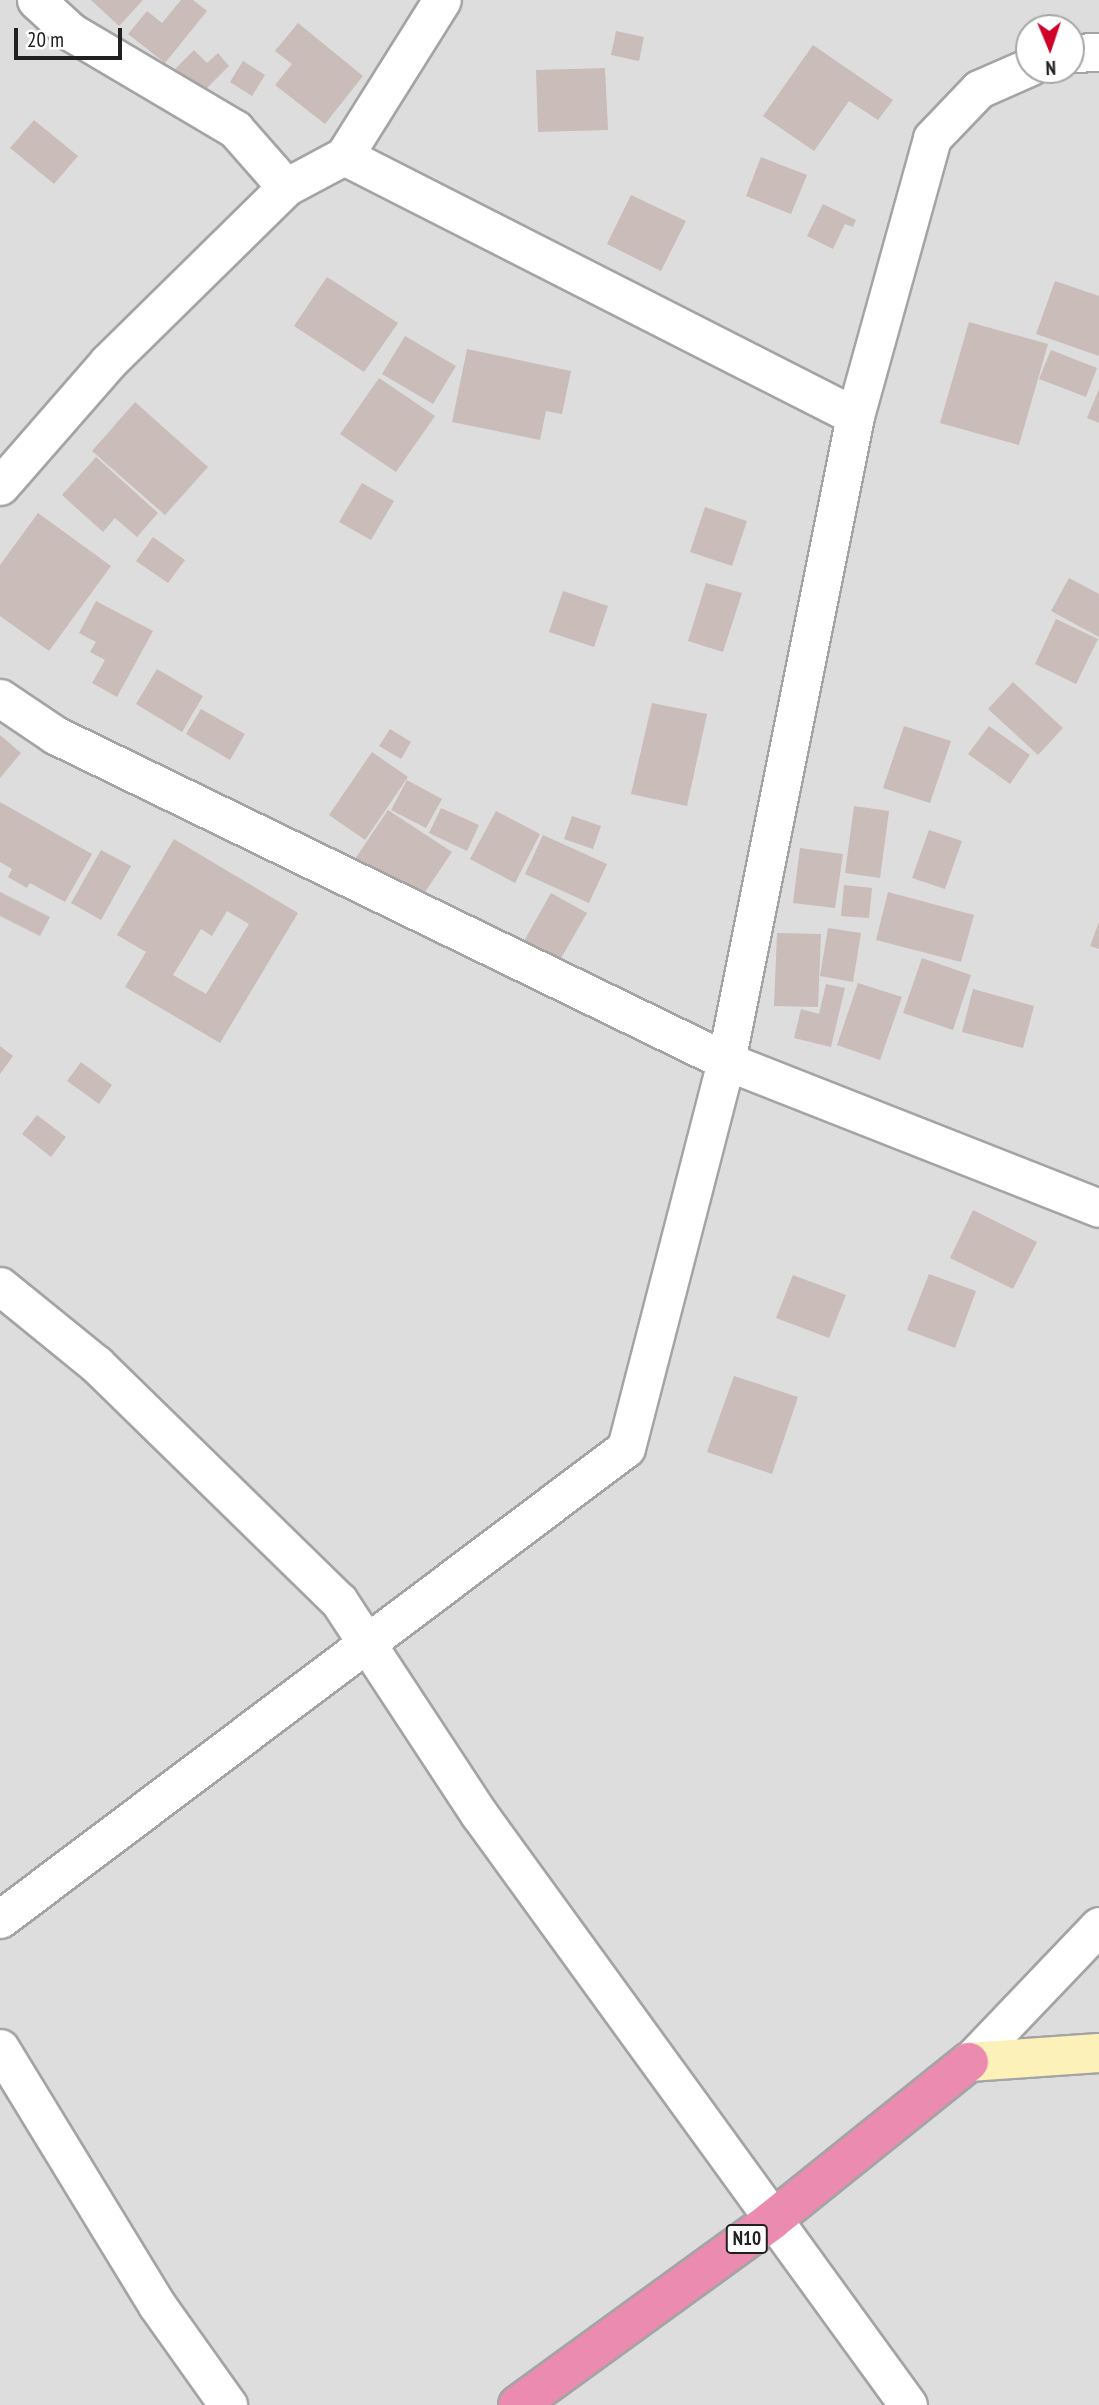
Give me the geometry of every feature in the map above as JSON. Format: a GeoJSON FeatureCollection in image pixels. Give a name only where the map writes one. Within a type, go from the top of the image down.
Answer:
{"type":"FeatureCollection","features":[{"type":"Feature","properties":{"kind":"highway","name":"N10"},"geometry":{"type":"LineString","coordinates":[[518,2405],[771,2221],[969,2063]]}},
{"type":"Feature","properties":{"kind":"street"},"geometry":{"type":"LineString","coordinates":[[36,0],[71,32],[235,128],[286,187]]}},
{"type":"Feature","properties":{"kind":"street"},"geometry":{"type":"LineString","coordinates":[[0,485],[108,362],[286,187],[344,156],[442,0]]}},
{"type":"Feature","properties":{"kind":"street"},"geometry":{"type":"LineString","coordinates":[[0,1919],[626,1448],[726,1061],[855,416],[932,138],[979,89],[1015,72]]}},
{"type":"Feature","properties":{"kind":"street"},"geometry":{"type":"LineString","coordinates":[[344,156],[855,416]]}},
{"type":"Feature","properties":{"kind":"street"},"geometry":{"type":"LineString","coordinates":[[0,698],[55,736],[726,1061],[1099,1208]]}},
{"type":"Feature","properties":{"kind":"street"},"geometry":{"type":"LineString","coordinates":[[0,1286],[106,1373],[340,1601],[479,1814],[771,2221],[908,2405]]}},
{"type":"Feature","properties":{"kind":"street"},"geometry":{"type":"LineString","coordinates":[[969,2063],[1099,1926]]}},
{"type":"Feature","properties":{"kind":"street"},"geometry":{"type":"LineString","coordinates":[[0,2048],[157,2305],[228,2405]]}},
{"type":"Feature","properties":{"kind":"street"},"geometry":{"type":"LineString","coordinates":[[969,2063],[1099,2053]]}},
{"type":"Feature","properties":{"kind":"shaded area"},"geometry":{"type":"Polygon","coordinates":[[[0,0],[1099,0],[1099,2405],[0,2405],[0,0]]]}},
{"type":"Feature","properties":{"kind":"building"},"geometry":{"type":"Polygon","coordinates":[[[91,0],[143,0],[119,26],[91,0]]]}},
{"type":"Feature","properties":{"kind":"building"},"geometry":{"type":"Polygon","coordinates":[[[181,0],[193,0],[207,11],[165,63],[128,34],[147,11],[162,23],[181,0]]]}},
{"type":"Feature","properties":{"kind":"building"},"geometry":{"type":"Polygon","coordinates":[[[298,23],[363,76],[325,124],[275,85],[292,64],[275,51],[298,23]]]}},
{"type":"Feature","properties":{"kind":"building"},"geometry":{"type":"Polygon","coordinates":[[[616,31],[644,37],[639,61],[611,55],[616,31]]]}},
{"type":"Feature","properties":{"kind":"building"},"geometry":{"type":"Polygon","coordinates":[[[813,45],[893,100],[878,120],[849,101],[814,151],[763,116],[813,45]]]}},
{"type":"Feature","properties":{"kind":"building"},"geometry":{"type":"Polygon","coordinates":[[[194,50],[207,63],[218,53],[229,66],[200,95],[175,69],[194,50]]]}},
{"type":"Feature","properties":{"kind":"building"},"geometry":{"type":"Polygon","coordinates":[[[243,61],[265,75],[252,96],[230,82],[243,61]]]}},
{"type":"Feature","properties":{"kind":"building"},"geometry":{"type":"Polygon","coordinates":[[[605,68],[608,130],[538,132],[536,70],[605,68]]]}},
{"type":"Feature","properties":{"kind":"building"},"geometry":{"type":"Polygon","coordinates":[[[34,120],[78,156],[54,184],[10,148],[34,120]]]}},
{"type":"Feature","properties":{"kind":"building"},"geometry":{"type":"Polygon","coordinates":[[[761,157],[807,175],[791,214],[746,196],[761,157]]]}},
{"type":"Feature","properties":{"kind":"building"},"geometry":{"type":"Polygon","coordinates":[[[631,195],[686,221],[661,271],[607,244],[631,195]]]}},
{"type":"Feature","properties":{"kind":"building"},"geometry":{"type":"Polygon","coordinates":[[[823,204],[856,220],[853,227],[845,224],[833,249],[807,236],[823,204]]]}},
{"type":"Feature","properties":{"kind":"building"},"geometry":{"type":"Polygon","coordinates":[[[327,277],[398,323],[364,372],[294,326],[327,277]]]}},
{"type":"Feature","properties":{"kind":"building"},"geometry":{"type":"Polygon","coordinates":[[[1055,281],[1099,296],[1099,356],[1036,334],[1055,281]]]}},
{"type":"Feature","properties":{"kind":"building"},"geometry":{"type":"Polygon","coordinates":[[[969,322],[1048,344],[1019,445],[940,423],[969,322]]]}},
{"type":"Feature","properties":{"kind":"building"},"geometry":{"type":"Polygon","coordinates":[[[405,336],[456,366],[433,404],[382,374],[405,336]]]}},
{"type":"Feature","properties":{"kind":"building"},"geometry":{"type":"Polygon","coordinates":[[[467,349],[571,371],[562,414],[546,411],[540,440],[452,422],[467,349]]]}},
{"type":"Feature","properties":{"kind":"building"},"geometry":{"type":"Polygon","coordinates":[[[1051,350],[1097,368],[1086,397],[1039,379],[1051,350]]]}},
{"type":"Feature","properties":{"kind":"building"},"geometry":{"type":"Polygon","coordinates":[[[379,378],[435,416],[396,472],[340,434],[379,378]]]}},
{"type":"Feature","properties":{"kind":"building"},"geometry":{"type":"Polygon","coordinates":[[[1099,389],[1099,423],[1087,418],[1099,389]]]}},
{"type":"Feature","properties":{"kind":"building"},"geometry":{"type":"Polygon","coordinates":[[[135,402],[208,467],[165,515],[92,451],[135,402]]]}},
{"type":"Feature","properties":{"kind":"building"},"geometry":{"type":"Polygon","coordinates":[[[96,457],[158,513],[137,537],[115,518],[103,532],[62,495],[96,457]]]}},
{"type":"Feature","properties":{"kind":"building"},"geometry":{"type":"Polygon","coordinates":[[[362,483],[394,501],[371,540],[339,522],[362,483]]]}},
{"type":"Feature","properties":{"kind":"building"},"geometry":{"type":"Polygon","coordinates":[[[705,507],[747,521],[732,566],[690,552],[705,507]]]}},
{"type":"Feature","properties":{"kind":"building"},"geometry":{"type":"Polygon","coordinates":[[[38,513],[111,566],[49,651],[0,616],[0,565],[38,513]]]}},
{"type":"Feature","properties":{"kind":"building"},"geometry":{"type":"Polygon","coordinates":[[[153,537],[185,560],[168,583],[136,561],[153,537]]]}},
{"type":"Feature","properties":{"kind":"building"},"geometry":{"type":"Polygon","coordinates":[[[1069,578],[1099,594],[1099,637],[1051,611],[1069,578]]]}},
{"type":"Feature","properties":{"kind":"building"},"geometry":{"type":"Polygon","coordinates":[[[706,583],[742,593],[723,652],[688,641],[706,583]]]}},
{"type":"Feature","properties":{"kind":"building"},"geometry":{"type":"Polygon","coordinates":[[[563,591],[608,606],[594,647],[549,632],[563,591]]]}},
{"type":"Feature","properties":{"kind":"building"},"geometry":{"type":"Polygon","coordinates":[[[96,601],[153,631],[117,697],[92,683],[105,660],[90,652],[96,642],[79,633],[96,601]]]}},
{"type":"Feature","properties":{"kind":"building"},"geometry":{"type":"Polygon","coordinates":[[[1056,619],[1098,639],[1076,684],[1035,664],[1056,619]]]}},
{"type":"Feature","properties":{"kind":"building"},"geometry":{"type":"Polygon","coordinates":[[[157,669],[203,696],[182,732],[136,704],[157,669]]]}},
{"type":"Feature","properties":{"kind":"building"},"geometry":{"type":"Polygon","coordinates":[[[1013,682],[1063,728],[1038,755],[988,709],[1013,682]]]}},
{"type":"Feature","properties":{"kind":"building"},"geometry":{"type":"Polygon","coordinates":[[[652,703],[707,714],[687,806],[631,794],[652,703]]]}},
{"type":"Feature","properties":{"kind":"building"},"geometry":{"type":"Polygon","coordinates":[[[201,709],[245,734],[230,760],[186,734],[201,709]]]}},
{"type":"Feature","properties":{"kind":"building"},"geometry":{"type":"Polygon","coordinates":[[[904,726],[951,741],[930,803],[883,788],[904,726]]]}},
{"type":"Feature","properties":{"kind":"building"},"geometry":{"type":"Polygon","coordinates":[[[989,726],[1030,755],[1010,784],[968,754],[989,726]]]}},
{"type":"Feature","properties":{"kind":"building"},"geometry":{"type":"Polygon","coordinates":[[[390,729],[411,742],[401,759],[379,746],[390,729]]]}},
{"type":"Feature","properties":{"kind":"building"},"geometry":{"type":"Polygon","coordinates":[[[0,735],[21,753],[0,778],[0,735]]]}},
{"type":"Feature","properties":{"kind":"building"},"geometry":{"type":"Polygon","coordinates":[[[372,752],[408,777],[365,840],[329,815],[372,752]]]}},
{"type":"Feature","properties":{"kind":"building"},"geometry":{"type":"Polygon","coordinates":[[[407,780],[442,799],[426,828],[391,810],[407,780]]]}},
{"type":"Feature","properties":{"kind":"building"},"geometry":{"type":"Polygon","coordinates":[[[0,802],[92,854],[65,902],[30,883],[27,888],[8,877],[12,869],[0,862],[0,802]]]}},
{"type":"Feature","properties":{"kind":"building"},"geometry":{"type":"Polygon","coordinates":[[[854,806],[889,811],[880,878],[845,873],[854,806]]]}},
{"type":"Feature","properties":{"kind":"building"},"geometry":{"type":"Polygon","coordinates":[[[441,808],[479,825],[467,851],[429,833],[441,808]]]}},
{"type":"Feature","properties":{"kind":"building"},"geometry":{"type":"Polygon","coordinates":[[[388,810],[452,852],[417,904],[353,862],[388,810]]]}},
{"type":"Feature","properties":{"kind":"building"},"geometry":{"type":"Polygon","coordinates":[[[496,811],[540,834],[515,883],[470,859],[496,811]]]}},
{"type":"Feature","properties":{"kind":"building"},"geometry":{"type":"Polygon","coordinates":[[[572,816],[601,826],[593,849],[564,839],[572,816]]]}},
{"type":"Feature","properties":{"kind":"building"},"geometry":{"type":"Polygon","coordinates":[[[929,830],[962,841],[945,889],[912,878],[929,830]]]}},
{"type":"Feature","properties":{"kind":"building"},"geometry":{"type":"Polygon","coordinates":[[[543,835],[607,864],[589,903],[525,874],[543,835]]]}},
{"type":"Feature","properties":{"kind":"building"},"geometry":{"type":"Polygon","coordinates":[[[174,839],[298,913],[220,1043],[125,987],[146,952],[117,935],[174,839]],[[227,911],[212,936],[201,929],[173,975],[206,994],[249,924],[227,911]]]}},
{"type":"Feature","properties":{"kind":"building"},"geometry":{"type":"Polygon","coordinates":[[[800,848],[843,854],[835,908],[793,903],[800,848]]]}},
{"type":"Feature","properties":{"kind":"building"},"geometry":{"type":"Polygon","coordinates":[[[101,850],[131,866],[101,920],[71,903],[101,850]]]}},
{"type":"Feature","properties":{"kind":"building"},"geometry":{"type":"Polygon","coordinates":[[[844,885],[872,888],[869,918],[841,916],[844,885]]]}},
{"type":"Feature","properties":{"kind":"building"},"geometry":{"type":"Polygon","coordinates":[[[0,892],[50,917],[40,936],[0,916],[0,892]]]}},
{"type":"Feature","properties":{"kind":"building"},"geometry":{"type":"Polygon","coordinates":[[[888,892],[974,915],[961,962],[876,940],[888,892]]]}},
{"type":"Feature","properties":{"kind":"building"},"geometry":{"type":"Polygon","coordinates":[[[551,893],[587,913],[560,960],[524,941],[551,893]]]}},
{"type":"Feature","properties":{"kind":"building"},"geometry":{"type":"Polygon","coordinates":[[[1099,922],[1099,949],[1090,946],[1099,922]]]}},
{"type":"Feature","properties":{"kind":"building"},"geometry":{"type":"Polygon","coordinates":[[[828,928],[861,933],[853,982],[820,976],[828,928]]]}},
{"type":"Feature","properties":{"kind":"building"},"geometry":{"type":"Polygon","coordinates":[[[777,933],[821,934],[818,1007],[774,1006],[777,933]]]}},
{"type":"Feature","properties":{"kind":"building"},"geometry":{"type":"Polygon","coordinates":[[[922,958],[971,975],[953,1030],[903,1013],[922,958]]]}},
{"type":"Feature","properties":{"kind":"building"},"geometry":{"type":"Polygon","coordinates":[[[858,983],[902,997],[880,1060],[837,1045],[858,983]]]}},
{"type":"Feature","properties":{"kind":"building"},"geometry":{"type":"Polygon","coordinates":[[[826,984],[845,988],[831,1047],[794,1038],[801,1009],[819,1014],[826,984]]]}},
{"type":"Feature","properties":{"kind":"building"},"geometry":{"type":"Polygon","coordinates":[[[973,989],[1034,1006],[1023,1048],[962,1032],[973,989]]]}},
{"type":"Feature","properties":{"kind":"building"},"geometry":{"type":"Polygon","coordinates":[[[0,1046],[13,1056],[0,1074],[0,1046]]]}},
{"type":"Feature","properties":{"kind":"building"},"geometry":{"type":"Polygon","coordinates":[[[81,1062],[112,1085],[99,1104],[67,1081],[81,1062]]]}},
{"type":"Feature","properties":{"kind":"building"},"geometry":{"type":"Polygon","coordinates":[[[37,1115],[66,1137],[51,1157],[22,1134],[37,1115]]]}},
{"type":"Feature","properties":{"kind":"building"},"geometry":{"type":"Polygon","coordinates":[[[973,1210],[1037,1242],[1013,1289],[950,1258],[973,1210]]]}},
{"type":"Feature","properties":{"kind":"building"},"geometry":{"type":"Polygon","coordinates":[[[929,1274],[976,1291],[955,1348],[907,1330],[929,1274]]]}},
{"type":"Feature","properties":{"kind":"building"},"geometry":{"type":"Polygon","coordinates":[[[793,1275],[846,1295],[829,1338],[776,1318],[793,1275]]]}},
{"type":"Feature","properties":{"kind":"building"},"geometry":{"type":"Polygon","coordinates":[[[734,1376],[798,1397],[772,1474],[707,1452],[734,1376]]]}}]}
